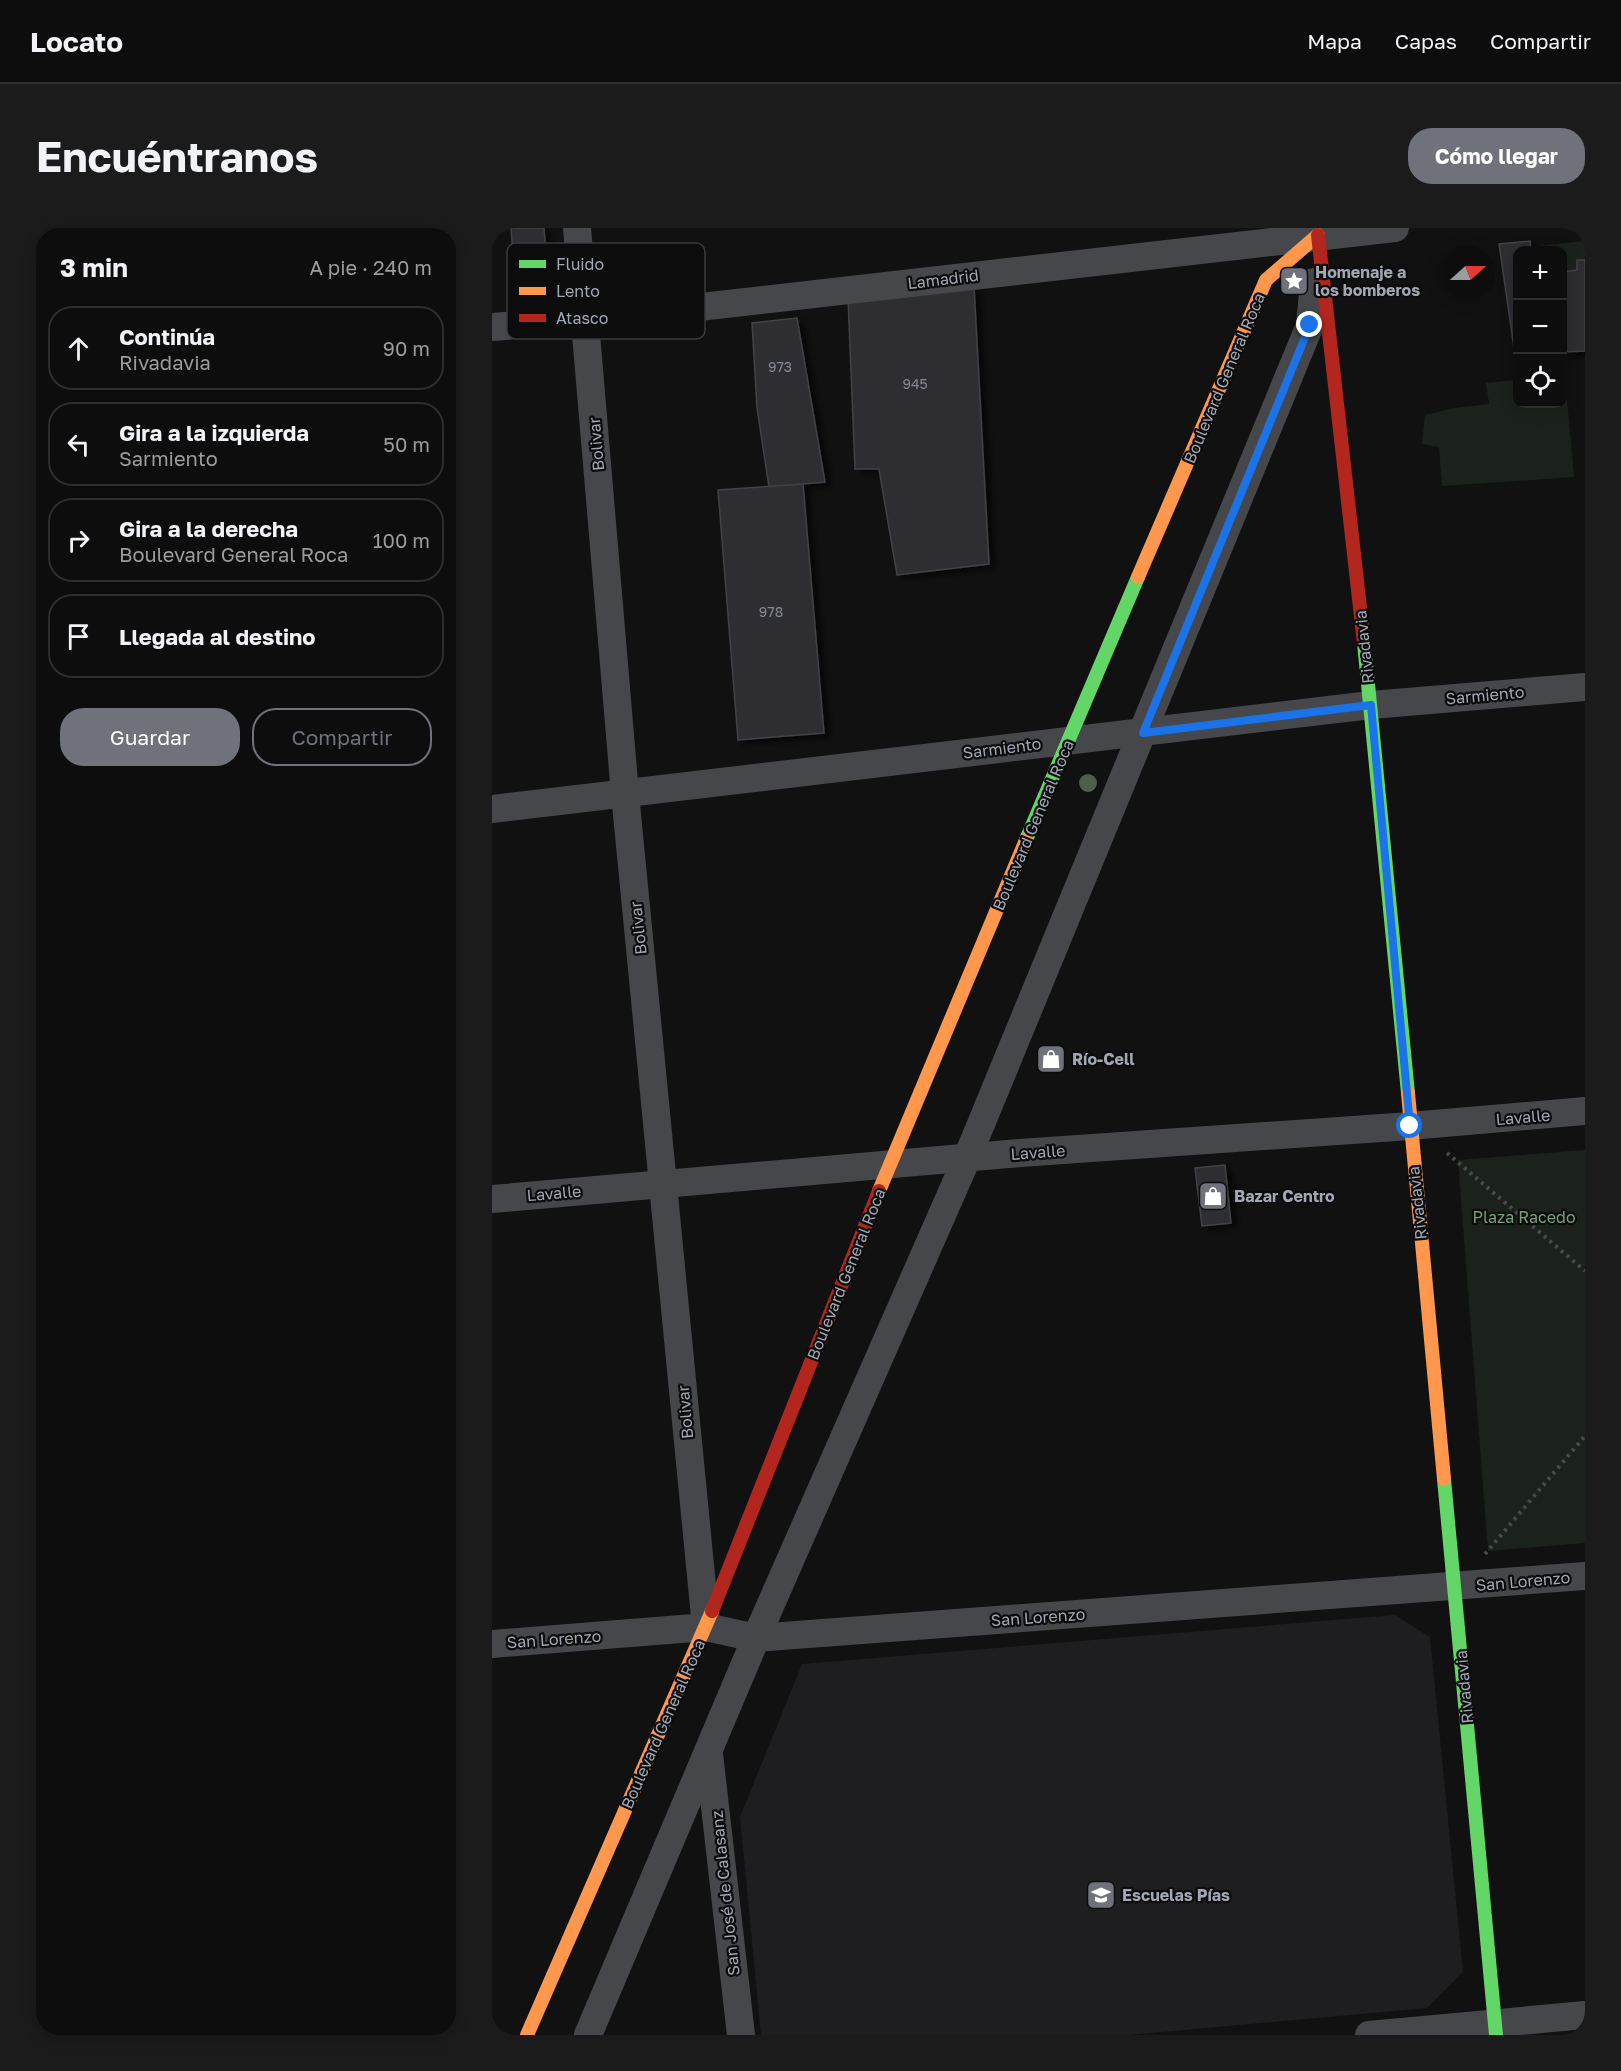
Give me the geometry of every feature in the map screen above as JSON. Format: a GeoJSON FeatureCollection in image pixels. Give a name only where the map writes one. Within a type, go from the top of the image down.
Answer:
{"type":"FeatureCollection","features":[{"type":"Feature","properties":{"kind":"street","name":"Bolivar"},"geometry":{"type":"LineString","coordinates":[[577,228],[578,243]]}},
{"type":"Feature","properties":{"kind":"street","name":"Lamadrid"},"geometry":{"type":"LineString","coordinates":[[705,306],[1318,232],[1395,228]]}},
{"type":"Feature","properties":{"kind":"street","name":"Rivadavia"},"geometry":{"type":"LineString","coordinates":[[1318,232],[1371,705],[1496,2029]]}},
{"type":"Feature","properties":{"kind":"street"},"geometry":{"type":"LineString","coordinates":[[588,2035],[756,1638],[967,1158],[1310,325],[1318,232]]}},
{"type":"Feature","properties":{"kind":"street","name":"Boulevard General Roca"},"geometry":{"type":"LineString","coordinates":[[527,2035],[706,1627],[890,1164],[1266,280],[1318,232]]}},
{"type":"Feature","properties":{"kind":"street","name":"Lamadrid"},"geometry":{"type":"LineString","coordinates":[[492,327],[507,326]]}},
{"type":"Feature","properties":{"kind":"street","name":"Bolivar"},"geometry":{"type":"LineString","coordinates":[[588,339],[625,794],[706,1627]]}},
{"type":"Feature","properties":{"kind":"street","name":"Sarmiento"},"geometry":{"type":"LineString","coordinates":[[492,808],[1371,705],[1585,687]]}},
{"type":"Feature","properties":{"kind":"street","name":"Lavalle"},"geometry":{"type":"LineString","coordinates":[[492,1199],[890,1164],[1585,1111]]}},
{"type":"Feature","properties":{"kind":"street","name":"San Lorenzo"},"geometry":{"type":"LineString","coordinates":[[492,1644],[706,1627],[756,1638],[1585,1576]]}},
{"type":"Feature","properties":{"kind":"street","name":"San José de Calasanz"},"geometry":{"type":"LineString","coordinates":[[709,1751],[741,2035]]}},
{"type":"Feature","properties":{"kind":"street"},"geometry":{"type":"LineString","coordinates":[[1369,2035],[1496,2029],[1585,2015]]}},
{"type":"Feature","properties":{"kind":"path"},"geometry":{"type":"LineString","coordinates":[[1410,1126],[1458,1160],[1585,1271]]}},
{"type":"Feature","properties":{"kind":"path"},"geometry":{"type":"LineString","coordinates":[[1455,1586],[1488,1551],[1585,1436]]}},
{"type":"Feature","properties":{"kind":"shaded area","name":"Escuelas Pías"},"geometry":{"type":"Polygon","coordinates":[[[1395,1615],[1430,1637],[1463,1972],[1427,2008],[1130,2035],[761,2035],[740,1817],[802,1664],[1395,1615]]]}},
{"type":"Feature","properties":{"kind":"green space"},"geometry":{"type":"Polygon","coordinates":[[[1585,241],[1585,260],[1577,260],[1577,270],[1567,271],[1567,246],[1538,246],[1585,241]]]}},
{"type":"Feature","properties":{"kind":"green space"},"geometry":{"type":"Polygon","coordinates":[[[1513,380],[1513,408],[1567,408],[1567,399],[1574,477],[1442,486],[1439,447],[1422,444],[1425,415],[1454,408],[1489,404],[1486,383],[1513,380]]]}},
{"type":"Feature","properties":{"kind":"green space","name":"Plaza Racedo"},"geometry":{"type":"Polygon","coordinates":[[[1585,1150],[1585,1543],[1488,1551],[1458,1160],[1585,1150]]]}},
{"type":"Feature","properties":{"kind":"building"},"geometry":{"type":"Polygon","coordinates":[[[511,228],[544,228],[545,243],[512,243],[511,228]]]}},
{"type":"Feature","properties":{"kind":"building"},"geometry":{"type":"Polygon","coordinates":[[[1530,241],[1531,246],[1513,246],[1513,341],[1499,244],[1530,241]]]}},
{"type":"Feature","properties":{"kind":"building"},"geometry":{"type":"Polygon","coordinates":[[[1577,260],[1585,260],[1585,351],[1567,352],[1567,271],[1577,270],[1577,260]]]}},
{"type":"Feature","properties":{"kind":"building"},"geometry":{"type":"Polygon","coordinates":[[[974,287],[989,564],[897,575],[879,469],[855,469],[848,298],[974,287]]]}},
{"type":"Feature","properties":{"kind":"building"},"geometry":{"type":"Polygon","coordinates":[[[797,318],[825,482],[769,487],[757,408],[752,323],[797,318]]]}},
{"type":"Feature","properties":{"kind":"building"},"geometry":{"type":"Polygon","coordinates":[[[803,484],[824,733],[738,740],[718,490],[803,484]]]}},
{"type":"Feature","properties":{"kind":"building","name":"Bazar Centro"},"geometry":{"type":"Polygon","coordinates":[[[1225,1165],[1231,1223],[1202,1226],[1195,1168],[1225,1165]]]}},
{"type":"Feature","properties":{"kind":"traffic: fast"},"geometry":{"type":"LineString","coordinates":[[1026,840],[1138,577]]}},
{"type":"Feature","properties":{"kind":"traffic: fast"},"geometry":{"type":"LineString","coordinates":[[1364,643],[1408,1093]]}},
{"type":"Feature","properties":{"kind":"traffic: fast"},"geometry":{"type":"LineString","coordinates":[[1444,1479],[1496,2035]]}},
{"type":"Feature","properties":{"kind":"traffic: slow"},"geometry":{"type":"LineString","coordinates":[[1138,577],[1266,280],[1318,235]]}},
{"type":"Feature","properties":{"kind":"traffic: slow"},"geometry":{"type":"LineString","coordinates":[[879,1191],[1026,840]]}},
{"type":"Feature","properties":{"kind":"traffic: slow"},"geometry":{"type":"LineString","coordinates":[[1408,1093],[1444,1479]]}},
{"type":"Feature","properties":{"kind":"traffic: slow"},"geometry":{"type":"LineString","coordinates":[[527,2035],[712,1611]]}},
{"type":"Feature","properties":{"kind":"traffic: jam"},"geometry":{"type":"LineString","coordinates":[[1318,235],[1364,643]]}},
{"type":"Feature","properties":{"kind":"traffic: jam"},"geometry":{"type":"LineString","coordinates":[[712,1611],[879,1191]]}},
{"type":"Feature","properties":{"kind":"place","name":"Homenaje a los bomberos"},"geometry":{"type":"Point","coordinates":[1294,281]}},
{"type":"Feature","properties":{"kind":"place","name":"Río-Cell"},"geometry":{"type":"Point","coordinates":[1051,1059]}},
{"type":"Feature","properties":{"kind":"place","name":"Bazar Centro"},"geometry":{"type":"Point","coordinates":[1213,1196]}},
{"type":"Feature","properties":{"kind":"place","name":"Escuelas Pías"},"geometry":{"type":"Point","coordinates":[1101,1895]}},
{"type":"Feature","properties":{"kind":"route"},"geometry":{"type":"LineString","coordinates":[[1310,325],[1143,733],[1371,705],[1410,1126]]}}]}
